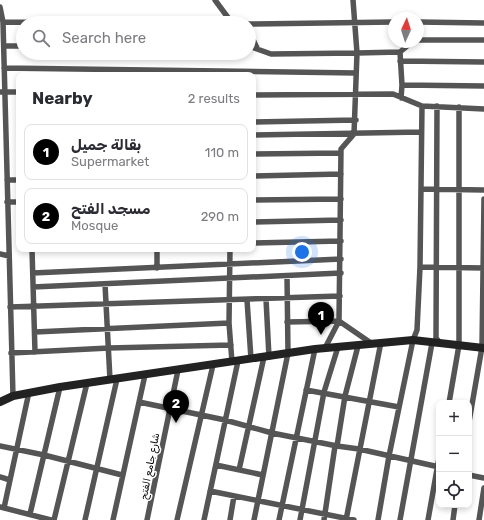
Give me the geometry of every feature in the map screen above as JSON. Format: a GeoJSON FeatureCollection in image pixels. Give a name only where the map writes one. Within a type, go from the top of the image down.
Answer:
{"type":"FeatureCollection","features":[{"type":"Feature","properties":{"kind":"main road"},"geometry":{"type":"LineString","coordinates":[[0,402],[12,396],[29,392],[315,349],[413,340],[483,347]]}},
{"type":"Feature","properties":{"kind":"street"},"geometry":{"type":"LineString","coordinates":[[215,0],[227,16]]}},
{"type":"Feature","properties":{"kind":"street"},"geometry":{"type":"LineString","coordinates":[[325,348],[339,321],[341,273],[341,149],[354,134],[356,120],[357,53],[356,22],[353,0]]}},
{"type":"Feature","properties":{"kind":"street"},"geometry":{"type":"LineString","coordinates":[[0,7],[4,46],[2,91],[7,180],[12,396]]}},
{"type":"Feature","properties":{"kind":"street"},"geometry":{"type":"LineString","coordinates":[[256,24],[388,22]]}},
{"type":"Feature","properties":{"kind":"street"},"geometry":{"type":"LineString","coordinates":[[424,22],[484,23]]}},
{"type":"Feature","properties":{"kind":"street"},"geometry":{"type":"LineString","coordinates":[[2,26],[16,26]]}},
{"type":"Feature","properties":{"kind":"street"},"geometry":{"type":"LineString","coordinates":[[424,40],[484,40]]}},
{"type":"Feature","properties":{"kind":"street"},"geometry":{"type":"LineString","coordinates":[[4,46],[16,46]]}},
{"type":"Feature","properties":{"kind":"street"},"geometry":{"type":"LineString","coordinates":[[257,48],[271,54],[400,52],[405,48]]}},
{"type":"Feature","properties":{"kind":"street"},"geometry":{"type":"LineString","coordinates":[[400,52],[402,84],[401,98]]}},
{"type":"Feature","properties":{"kind":"street"},"geometry":{"type":"LineString","coordinates":[[400,61],[484,62]]}},
{"type":"Feature","properties":{"kind":"street"},"geometry":{"type":"LineString","coordinates":[[4,68],[182,72]]}},
{"type":"Feature","properties":{"kind":"street"},"geometry":{"type":"LineString","coordinates":[[256,73],[356,73]]}},
{"type":"Feature","properties":{"kind":"street"},"geometry":{"type":"LineString","coordinates":[[402,84],[484,86]]}},
{"type":"Feature","properties":{"kind":"street"},"geometry":{"type":"LineString","coordinates":[[2,91],[16,92]]}},
{"type":"Feature","properties":{"kind":"street"},"geometry":{"type":"LineString","coordinates":[[256,95],[393,94],[422,106],[484,109]]}},
{"type":"Feature","properties":{"kind":"street"},"geometry":{"type":"LineString","coordinates":[[378,520],[389,456],[413,340],[418,330],[422,106]]}},
{"type":"Feature","properties":{"kind":"street"},"geometry":{"type":"LineString","coordinates":[[437,106],[436,338],[440,343]]}},
{"type":"Feature","properties":{"kind":"street"},"geometry":{"type":"LineString","coordinates":[[450,400],[459,344],[459,107]]}},
{"type":"Feature","properties":{"kind":"street"},"geometry":{"type":"LineString","coordinates":[[256,122],[356,120]]}},
{"type":"Feature","properties":{"kind":"street"},"geometry":{"type":"LineString","coordinates":[[256,135],[421,132]]}},
{"type":"Feature","properties":{"kind":"street"},"geometry":{"type":"LineString","coordinates":[[256,154],[341,153]]}},
{"type":"Feature","properties":{"kind":"street"},"geometry":{"type":"LineString","coordinates":[[256,176],[341,174]]}},
{"type":"Feature","properties":{"kind":"street"},"geometry":{"type":"LineString","coordinates":[[7,180],[16,180]]}},
{"type":"Feature","properties":{"kind":"street"},"geometry":{"type":"LineString","coordinates":[[420,189],[484,190]]}},
{"type":"Feature","properties":{"kind":"street"},"geometry":{"type":"LineString","coordinates":[[256,200],[341,199]]}},
{"type":"Feature","properties":{"kind":"street"},"geometry":{"type":"LineString","coordinates":[[472,406],[483,347],[484,199]]}},
{"type":"Feature","properties":{"kind":"street"},"geometry":{"type":"LineString","coordinates":[[7,202],[16,202]]}},
{"type":"Feature","properties":{"kind":"street"},"geometry":{"type":"LineString","coordinates":[[256,222],[341,220]]}},
{"type":"Feature","properties":{"kind":"street"},"geometry":{"type":"LineString","coordinates":[[256,243],[341,241]]}},
{"type":"Feature","properties":{"kind":"street"},"geometry":{"type":"LineString","coordinates":[[32,252],[35,352]]}},
{"type":"Feature","properties":{"kind":"street"},"geometry":{"type":"LineString","coordinates":[[157,252],[157,268]]}},
{"type":"Feature","properties":{"kind":"street"},"geometry":{"type":"LineString","coordinates":[[204,520],[225,420],[235,361],[231,345],[229,323],[230,252]]}},
{"type":"Feature","properties":{"kind":"street"},"geometry":{"type":"LineString","coordinates":[[0,254],[9,256]]}},
{"type":"Feature","properties":{"kind":"street"},"geometry":{"type":"LineString","coordinates":[[33,273],[341,259]]}},
{"type":"Feature","properties":{"kind":"street"},"geometry":{"type":"LineString","coordinates":[[420,267],[484,268]]}},
{"type":"Feature","properties":{"kind":"street"},"geometry":{"type":"LineString","coordinates":[[33,286],[230,279],[341,273]]}},
{"type":"Feature","properties":{"kind":"street"},"geometry":{"type":"LineString","coordinates":[[254,520],[288,353],[287,276]]}},
{"type":"Feature","properties":{"kind":"street"},"geometry":{"type":"LineString","coordinates":[[85,520],[114,379],[109,348],[105,284]]}},
{"type":"Feature","properties":{"kind":"street"},"geometry":{"type":"LineString","coordinates":[[10,308],[340,296]]}},
{"type":"Feature","properties":{"kind":"street"},"geometry":{"type":"LineString","coordinates":[[239,470],[266,357],[266,299]]}},
{"type":"Feature","properties":{"kind":"street"},"geometry":{"type":"LineString","coordinates":[[247,300],[251,359]]}},
{"type":"Feature","properties":{"kind":"street"},"geometry":{"type":"LineString","coordinates":[[287,322],[339,321],[371,343]]}},
{"type":"Feature","properties":{"kind":"street"},"geometry":{"type":"LineString","coordinates":[[35,332],[229,323]]}},
{"type":"Feature","properties":{"kind":"street"},"geometry":{"type":"LineString","coordinates":[[346,519],[381,342]]}},
{"type":"Feature","properties":{"kind":"street"},"geometry":{"type":"LineString","coordinates":[[400,520],[412,461],[432,342]]}},
{"type":"Feature","properties":{"kind":"street"},"geometry":{"type":"LineString","coordinates":[[11,353],[109,348],[231,345]]}},
{"type":"Feature","properties":{"kind":"street"},"geometry":{"type":"LineString","coordinates":[[324,517],[345,396],[358,346]]}},
{"type":"Feature","properties":{"kind":"street"},"geometry":{"type":"LineString","coordinates":[[300,520],[324,392],[338,347]]}},
{"type":"Feature","properties":{"kind":"street"},"geometry":{"type":"LineString","coordinates":[[279,520],[295,438],[315,349]]}},
{"type":"Feature","properties":{"kind":"street"},"geometry":{"type":"LineString","coordinates":[[177,520],[213,365]]}},
{"type":"Feature","properties":{"kind":"street","name":"شارع جامع الفتح"},"geometry":{"type":"LineString","coordinates":[[147,520],[178,370]]}},
{"type":"Feature","properties":{"kind":"street"},"geometry":{"type":"LineString","coordinates":[[113,520],[145,375]]}},
{"type":"Feature","properties":{"kind":"street"},"geometry":{"type":"LineString","coordinates":[[29,392],[10,480],[2,508],[52,520],[87,383]]}},
{"type":"Feature","properties":{"kind":"street"},"geometry":{"type":"LineString","coordinates":[[30,514],[60,387]]}},
{"type":"Feature","properties":{"kind":"street"},"geometry":{"type":"LineString","coordinates":[[306,390],[324,392],[399,407]]}},
{"type":"Feature","properties":{"kind":"street"},"geometry":{"type":"LineString","coordinates":[[139,402],[225,420],[295,438],[359,449],[436,467]]}},
{"type":"Feature","properties":{"kind":"street"},"geometry":{"type":"LineString","coordinates":[[0,446],[44,455],[122,475]]}},
{"type":"Feature","properties":{"kind":"street"},"geometry":{"type":"LineString","coordinates":[[216,465],[263,475]]}},
{"type":"Feature","properties":{"kind":"street"},"geometry":{"type":"LineString","coordinates":[[428,520],[437,472]]}},
{"type":"Feature","properties":{"kind":"street"},"geometry":{"type":"LineString","coordinates":[[472,476],[484,478]]}},
{"type":"Feature","properties":{"kind":"street"},"geometry":{"type":"LineString","coordinates":[[0,477],[10,480]]}},
{"type":"Feature","properties":{"kind":"street"},"geometry":{"type":"LineString","coordinates":[[479,520],[484,488]]}},
{"type":"Feature","properties":{"kind":"street"},"geometry":{"type":"LineString","coordinates":[[210,491],[302,510],[324,517],[354,520]]}},
{"type":"Feature","properties":{"kind":"street"},"geometry":{"type":"LineString","coordinates":[[230,520],[234,496]]}},
{"type":"Feature","properties":{"kind":"street"},"geometry":{"type":"LineString","coordinates":[[453,520],[455,508]]}},
{"type":"Feature","properties":{"kind":"place","name":"بقالة جميل"},"geometry":{"type":"Point","coordinates":[321,335]}},
{"type":"Feature","properties":{"kind":"place","name":"مسجد الفتح"},"geometry":{"type":"Point","coordinates":[176,423]}}]}
